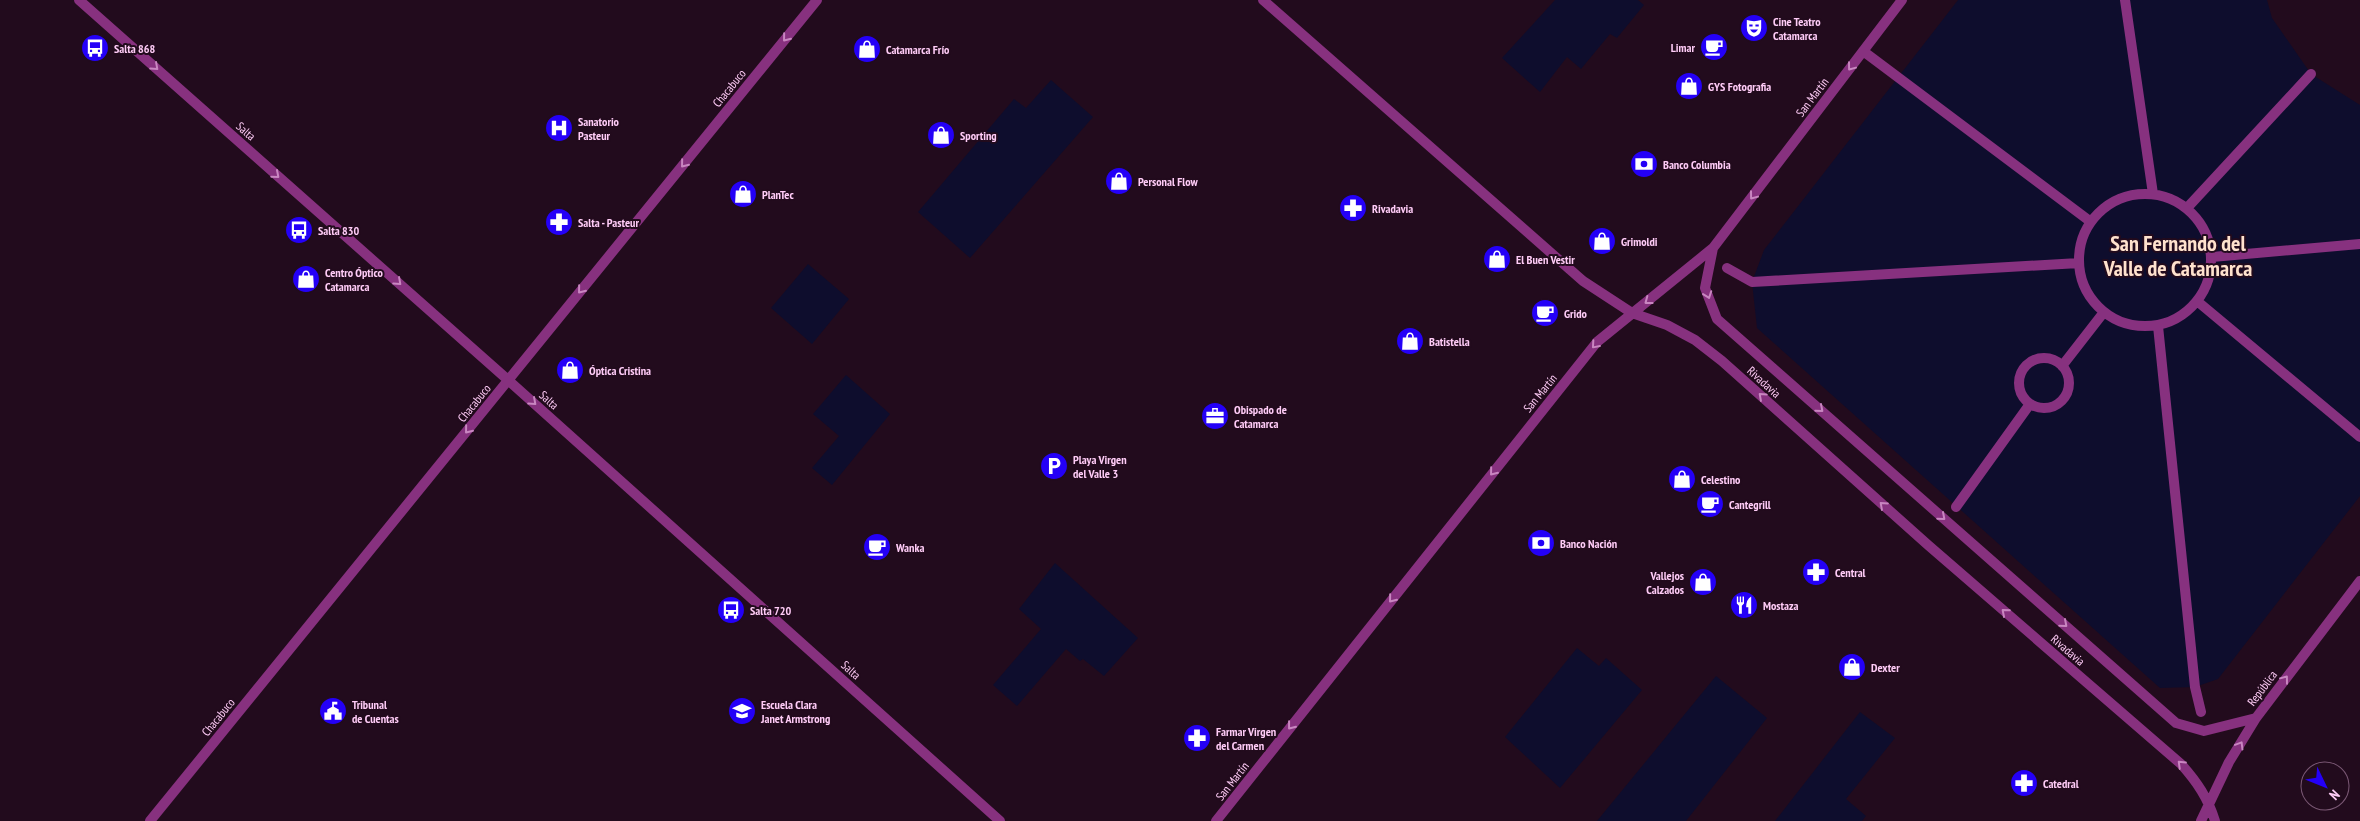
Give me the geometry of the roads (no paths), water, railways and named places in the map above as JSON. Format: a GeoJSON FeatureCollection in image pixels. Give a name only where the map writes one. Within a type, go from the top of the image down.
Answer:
{"type":"FeatureCollection","features":[{"type":"Feature","properties":{"kind":"street","name":"Salta"},"geometry":{"type":"LineString","coordinates":[[79,0],[508,380],[1000,821]]}},
{"type":"Feature","properties":{"kind":"street","name":"Chacabuco"},"geometry":{"type":"LineString","coordinates":[[150,821],[817,0]]}},
{"type":"Feature","properties":{"kind":"street","name":"Rivadavia"},"geometry":{"type":"LineString","coordinates":[[1263,0],[1583,281],[1632,313],[1667,325],[1695,340],[1722,361],[1928,545],[2181,764],[2196,781],[2209,803],[2215,821]]}},
{"type":"Feature","properties":{"kind":"street","name":"San Martín"},"geometry":{"type":"LineString","coordinates":[[1216,821],[1597,342],[1713,248],[1902,0]]}},
{"type":"Feature","properties":{"kind":"street"},"geometry":{"type":"LineString","coordinates":[[2125,0],[2153,194]]}},
{"type":"Feature","properties":{"kind":"street"},"geometry":{"type":"LineString","coordinates":[[1863,51],[2091,222]]}},
{"type":"Feature","properties":{"kind":"street"},"geometry":{"type":"LineString","coordinates":[[2187,208],[2311,74]]}},
{"type":"Feature","properties":{"kind":"street"},"geometry":{"type":"LineString","coordinates":[[2153,194],[2171,199],[2187,208],[2200,222],[2208,238],[2212,257],[2206,288],[2197,301],[2186,313],[2173,321],[2158,326],[2138,326],[2120,322],[2104,312],[2091,299],[2086,290],[2082,282],[2078,263],[2081,241],[2091,222],[2103,209],[2118,200],[2136,195],[2153,194]]}},
{"type":"Feature","properties":{"kind":"street"},"geometry":{"type":"LineString","coordinates":[[2212,257],[2360,244]]}},
{"type":"Feature","properties":{"kind":"street","name":"Rivadavia"},"geometry":{"type":"LineString","coordinates":[[1713,248],[1705,288],[1717,319],[2176,723],[2204,730],[2256,718]]}},
{"type":"Feature","properties":{"kind":"street"},"geometry":{"type":"LineString","coordinates":[[1727,268],[1752,282],[2078,263]]}},
{"type":"Feature","properties":{"kind":"street"},"geometry":{"type":"LineString","coordinates":[[2197,301],[2360,436]]}},
{"type":"Feature","properties":{"kind":"street"},"geometry":{"type":"LineString","coordinates":[[2062,366],[2104,312]]}},
{"type":"Feature","properties":{"kind":"street"},"geometry":{"type":"LineString","coordinates":[[2158,326],[2196,687],[2201,712]]}},
{"type":"Feature","properties":{"kind":"street"},"geometry":{"type":"LineString","coordinates":[[2039,359],[2055,361],[2062,366],[2066,372],[2068,388],[2060,401],[2053,406],[2045,408],[2030,404],[2020,391],[2019,382],[2025,367],[2039,359]]}},
{"type":"Feature","properties":{"kind":"street"},"geometry":{"type":"LineString","coordinates":[[1956,507],[2030,404]]}},
{"type":"Feature","properties":{"kind":"street","name":"República"},"geometry":{"type":"LineString","coordinates":[[2201,821],[2229,762],[2256,718],[2360,581]]}},
{"type":"Feature","properties":{"kind":"place","name":"Cine Teatro Catamarca"},"geometry":{"type":"Point","coordinates":[1754,28]}},
{"type":"Feature","properties":{"kind":"place","name":"Limar"},"geometry":{"type":"Point","coordinates":[1714,47]}},
{"type":"Feature","properties":{"kind":"place","name":"Salta 868"},"geometry":{"type":"Point","coordinates":[95,48]}},
{"type":"Feature","properties":{"kind":"place","name":"Catamarca Frío"},"geometry":{"type":"Point","coordinates":[867,49]}},
{"type":"Feature","properties":{"kind":"place","name":"GYS Fotografia"},"geometry":{"type":"Point","coordinates":[1689,86]}},
{"type":"Feature","properties":{"kind":"place","name":"Sanatorio Pasteur"},"geometry":{"type":"Point","coordinates":[559,128]}},
{"type":"Feature","properties":{"kind":"place","name":"Sporting"},"geometry":{"type":"Point","coordinates":[941,135]}},
{"type":"Feature","properties":{"kind":"place","name":"Banco Columbia"},"geometry":{"type":"Point","coordinates":[1644,164]}},
{"type":"Feature","properties":{"kind":"place","name":"Personal Flow"},"geometry":{"type":"Point","coordinates":[1119,181]}},
{"type":"Feature","properties":{"kind":"place","name":"PlanTec"},"geometry":{"type":"Point","coordinates":[743,194]}},
{"type":"Feature","properties":{"kind":"place","name":"Rivadavia"},"geometry":{"type":"Point","coordinates":[1353,208]}},
{"type":"Feature","properties":{"kind":"place","name":"Salta - Pasteur"},"geometry":{"type":"Point","coordinates":[559,222]}},
{"type":"Feature","properties":{"kind":"place","name":"Salta 830"},"geometry":{"type":"Point","coordinates":[299,230]}},
{"type":"Feature","properties":{"kind":"place","name":"Grimoldi"},"geometry":{"type":"Point","coordinates":[1602,241]}},
{"type":"Feature","properties":{"kind":"place","name":"El Buen Vestir"},"geometry":{"type":"Point","coordinates":[1497,259]}},
{"type":"Feature","properties":{"kind":"place","name":"Centro Óptico Catamarca"},"geometry":{"type":"Point","coordinates":[306,279]}},
{"type":"Feature","properties":{"kind":"place","name":"Grido"},"geometry":{"type":"Point","coordinates":[1545,313]}},
{"type":"Feature","properties":{"kind":"place","name":"Batistella"},"geometry":{"type":"Point","coordinates":[1410,341]}},
{"type":"Feature","properties":{"kind":"place","name":"Óptica Cristina"},"geometry":{"type":"Point","coordinates":[570,370]}},
{"type":"Feature","properties":{"kind":"place","name":"Obispado de Catamarca"},"geometry":{"type":"Point","coordinates":[1215,416]}},
{"type":"Feature","properties":{"kind":"place","name":"Playa Virgen del Valle 3"},"geometry":{"type":"Point","coordinates":[1054,466]}},
{"type":"Feature","properties":{"kind":"place","name":"Celestino"},"geometry":{"type":"Point","coordinates":[1682,479]}},
{"type":"Feature","properties":{"kind":"place","name":"Cantegrill"},"geometry":{"type":"Point","coordinates":[1710,504]}},
{"type":"Feature","properties":{"kind":"place","name":"Banco Nación"},"geometry":{"type":"Point","coordinates":[1541,543]}},
{"type":"Feature","properties":{"kind":"place","name":"Wanka"},"geometry":{"type":"Point","coordinates":[877,547]}},
{"type":"Feature","properties":{"kind":"place","name":"Central"},"geometry":{"type":"Point","coordinates":[1816,572]}},
{"type":"Feature","properties":{"kind":"place","name":"Vallejos Calzados"},"geometry":{"type":"Point","coordinates":[1703,582]}},
{"type":"Feature","properties":{"kind":"place","name":"Mostaza"},"geometry":{"type":"Point","coordinates":[1744,605]}},
{"type":"Feature","properties":{"kind":"place","name":"Salta 720"},"geometry":{"type":"Point","coordinates":[731,610]}},
{"type":"Feature","properties":{"kind":"place","name":"Dexter"},"geometry":{"type":"Point","coordinates":[1852,667]}},
{"type":"Feature","properties":{"kind":"place","name":"Tribunal de Cuentas"},"geometry":{"type":"Point","coordinates":[333,711]}},
{"type":"Feature","properties":{"kind":"place","name":"Escuela Clara Janet Armstrong"},"geometry":{"type":"Point","coordinates":[742,711]}},
{"type":"Feature","properties":{"kind":"place","name":"Farmar Virgen del Carmen"},"geometry":{"type":"Point","coordinates":[1197,738]}},
{"type":"Feature","properties":{"kind":"place","name":"Catedral"},"geometry":{"type":"Point","coordinates":[2024,783]}},
{"type":"Feature","properties":{"kind":"district","name":"San Fernando del Valle de Catamarca"},"geometry":{"type":"Point","coordinates":[2178,256]}}]}
